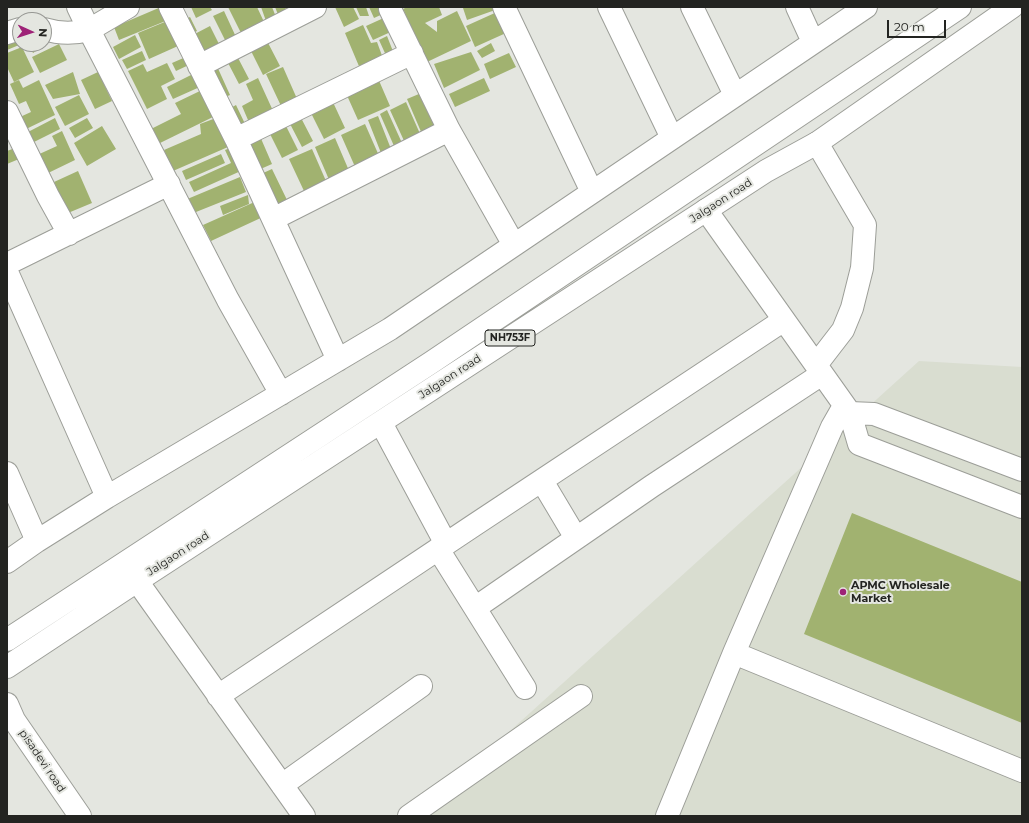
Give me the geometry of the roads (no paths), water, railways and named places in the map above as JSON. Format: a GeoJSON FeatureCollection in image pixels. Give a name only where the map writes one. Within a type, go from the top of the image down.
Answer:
{"type":"FeatureCollection","features":[{"type":"Feature","properties":{"kind":"main road"},"geometry":{"type":"LineString","coordinates":[[78,7],[228,300],[281,394]]}},
{"type":"Feature","properties":{"kind":"main road"},"geometry":{"type":"LineString","coordinates":[[52,31],[61,34],[72,34],[89,30],[128,7]]}},
{"type":"Feature","properties":{"kind":"main road"},"geometry":{"type":"LineString","coordinates":[[170,7],[236,139],[338,360]]}},
{"type":"Feature","properties":{"kind":"main road"},"geometry":{"type":"LineString","coordinates":[[199,66],[315,7]]}},
{"type":"Feature","properties":{"kind":"main road"},"geometry":{"type":"LineString","coordinates":[[504,7],[592,192]]}},
{"type":"Feature","properties":{"kind":"main road"},"geometry":{"type":"LineString","coordinates":[[609,7],[672,138]]}},
{"type":"Feature","properties":{"kind":"main road"},"geometry":{"type":"LineString","coordinates":[[692,7],[735,95]]}},
{"type":"Feature","properties":{"kind":"main road"},"geometry":{"type":"LineString","coordinates":[[797,7],[813,42]]}},
{"type":"Feature","properties":{"kind":"main road"},"geometry":{"type":"LineString","coordinates":[[7,562],[107,497],[390,329],[866,7]]}},
{"type":"Feature","properties":{"kind":"main road","name":"Jalgaon road"},"geometry":{"type":"LineString","coordinates":[[7,640],[432,362],[960,7]]}},
{"type":"Feature","properties":{"kind":"main road","name":"Jalgaon road"},"geometry":{"type":"LineString","coordinates":[[7,667],[706,210],[766,172],[817,143],[1012,7]]}},
{"type":"Feature","properties":{"kind":"main road"},"geometry":{"type":"LineString","coordinates":[[392,8],[449,130],[514,245]]}},
{"type":"Feature","properties":{"kind":"main road"},"geometry":{"type":"LineString","coordinates":[[236,139],[412,53]]}},
{"type":"Feature","properties":{"kind":"main road"},"geometry":{"type":"LineString","coordinates":[[7,112],[48,196],[69,234]]}},
{"type":"Feature","properties":{"kind":"main road"},"geometry":{"type":"LineString","coordinates":[[273,219],[449,130]]}},
{"type":"Feature","properties":{"kind":"main road"},"geometry":{"type":"LineString","coordinates":[[475,608],[819,369],[843,330],[852,308],[862,268],[865,225],[817,143]]}},
{"type":"Feature","properties":{"kind":"main road"},"geometry":{"type":"LineString","coordinates":[[7,264],[169,184]]}},
{"type":"Feature","properties":{"kind":"main road"},"geometry":{"type":"LineString","coordinates":[[706,210],[847,409],[859,444],[1022,507]]}},
{"type":"Feature","properties":{"kind":"main road"},"geometry":{"type":"LineString","coordinates":[[7,272],[107,497]]}},
{"type":"Feature","properties":{"kind":"main road"},"geometry":{"type":"LineString","coordinates":[[218,696],[784,320]]}},
{"type":"Feature","properties":{"kind":"main road"},"geometry":{"type":"LineString","coordinates":[[847,409],[874,414],[1022,470]]}},
{"type":"Feature","properties":{"kind":"main road"},"geometry":{"type":"LineString","coordinates":[[667,816],[734,653],[832,427],[847,409]]}},
{"type":"Feature","properties":{"kind":"main road"},"geometry":{"type":"LineString","coordinates":[[381,423],[442,547],[475,608],[525,688]]}},
{"type":"Feature","properties":{"kind":"main road"},"geometry":{"type":"LineString","coordinates":[[7,473],[38,541]]}},
{"type":"Feature","properties":{"kind":"main road"},"geometry":{"type":"LineString","coordinates":[[542,481],[576,538]]}},
{"type":"Feature","properties":{"kind":"main road"},"geometry":{"type":"LineString","coordinates":[[137,581],[304,816]]}},
{"type":"Feature","properties":{"kind":"main road"},"geometry":{"type":"LineString","coordinates":[[734,653],[1022,770]]}},
{"type":"Feature","properties":{"kind":"main road"},"geometry":{"type":"LineString","coordinates":[[282,785],[421,686]]}},
{"type":"Feature","properties":{"kind":"main road"},"geometry":{"type":"LineString","coordinates":[[410,816],[581,696]]}},
{"type":"Feature","properties":{"kind":"main road","name":"pisadevi road"},"geometry":{"type":"LineString","coordinates":[[9,713],[80,816]]}},
{"type":"Feature","properties":{"kind":"place","name":"APMC Wholesale Market"},"geometry":{"type":"Point","coordinates":[843,592]}}]}
